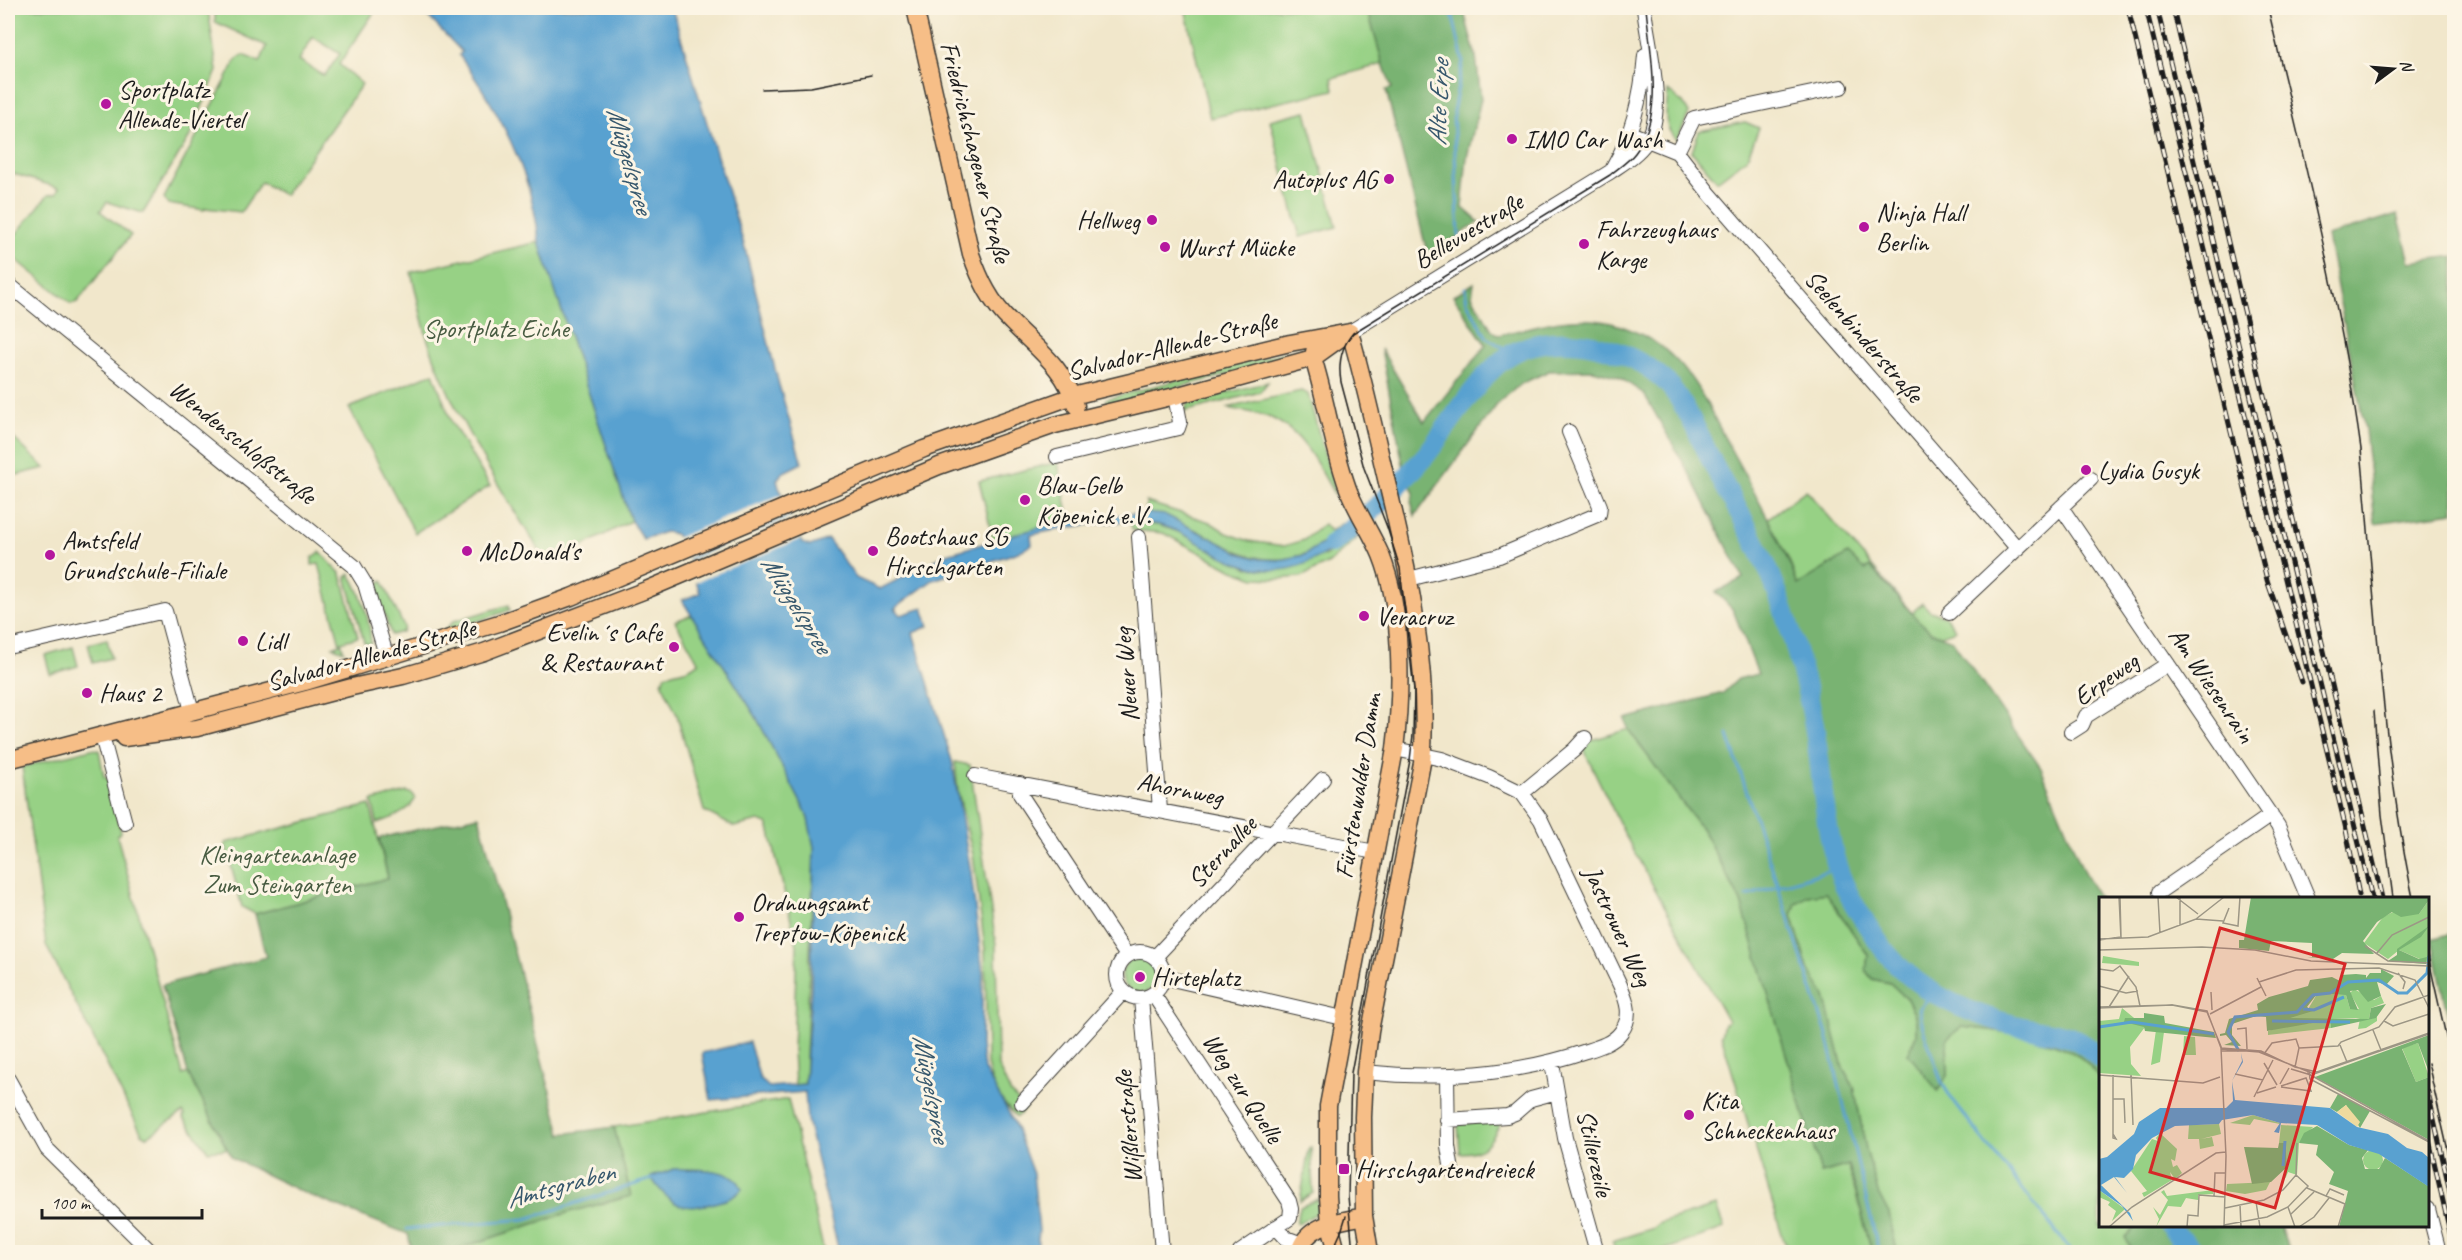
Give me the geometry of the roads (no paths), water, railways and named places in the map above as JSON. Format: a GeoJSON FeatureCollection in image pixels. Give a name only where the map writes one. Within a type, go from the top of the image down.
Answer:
{"type":"FeatureCollection","features":[{"type":"Feature","properties":{"kind":"main road","name":"Friedrichshagener Straße"},"geometry":{"type":"LineString","coordinates":[[915,8],[971,254],[978,274],[998,308],[1055,365],[1073,396],[1079,418]]}},
{"type":"Feature","properties":{"kind":"main road","name":"Salvador-Allende-Straße"},"geometry":{"type":"LineString","coordinates":[[8,760],[387,658],[528,612],[638,569],[924,449],[1073,396],[1350,332]]}},
{"type":"Feature","properties":{"kind":"main road","name":"Salvador-Allende-Straße"},"geometry":{"type":"LineString","coordinates":[[102,736],[129,739],[196,728],[484,652],[646,590],[939,465],[1079,418],[1175,396],[1313,358],[1350,332]]}},
{"type":"Feature","properties":{"kind":"main road","name":"Fürstenwalder Damm"},"geometry":{"type":"LineString","coordinates":[[1350,332],[1409,579],[1422,690],[1423,755],[1370,1030],[1365,1072],[1364,1216],[1370,1252]]}},
{"type":"Feature","properties":{"kind":"main road","name":"Fürstenwalder Damm"},"geometry":{"type":"LineString","coordinates":[[1317,338],[1313,358],[1344,473],[1358,510],[1384,565],[1394,615],[1400,692],[1395,749],[1331,1082],[1327,1125],[1330,1225],[1337,1252]]}},
{"type":"Feature","properties":{"kind":"main road","name":"Wendenschloßstraße"},"geometry":{"type":"LineString","coordinates":[[387,658],[392,677]]}},
{"type":"Feature","properties":{"kind":"main road"},"geometry":{"type":"LineString","coordinates":[[1300,1248],[1312,1231],[1364,1216]]}},
{"type":"Feature","properties":{"kind":"street"},"geometry":{"type":"LineString","coordinates":[[1610,172],[1633,156],[1648,141],[1654,124],[1656,105],[1652,58],[1644,8]]}},
{"type":"Feature","properties":{"kind":"street"},"geometry":{"type":"LineString","coordinates":[[1610,172],[1630,133],[1644,75],[1646,31]]}},
{"type":"Feature","properties":{"kind":"street"},"geometry":{"type":"LineString","coordinates":[[1630,133],[1677,152],[1694,118],[1841,87]]}},
{"type":"Feature","properties":{"kind":"street","name":"Seelenbinderstraße"},"geometry":{"type":"LineString","coordinates":[[1677,152],[1709,193],[2018,549]]}},
{"type":"Feature","properties":{"kind":"street","name":"Bellevuestraße"},"geometry":{"type":"LineString","coordinates":[[1350,332],[1610,172]]}},
{"type":"Feature","properties":{"kind":"street","name":"Wendenschloßstraße"},"geometry":{"type":"LineString","coordinates":[[8,284],[354,566],[365,584],[387,658]]}},
{"type":"Feature","properties":{"kind":"street","name":"Salvador-Allende-Straße"},"geometry":{"type":"LineString","coordinates":[[1057,457],[1178,428],[1180,422],[1175,396]]}},
{"type":"Feature","properties":{"kind":"street"},"geometry":{"type":"LineString","coordinates":[[1409,579],[1498,556],[1599,514],[1599,506],[1569,432]]}},
{"type":"Feature","properties":{"kind":"street"},"geometry":{"type":"LineString","coordinates":[[1949,613],[2091,479]]}},
{"type":"Feature","properties":{"kind":"street","name":"Am Wiesenrain"},"geometry":{"type":"LineString","coordinates":[[2061,507],[2278,826],[2308,897]]}},
{"type":"Feature","properties":{"kind":"street","name":"Neuer Weg"},"geometry":{"type":"LineString","coordinates":[[1139,537],[1160,810]]}},
{"type":"Feature","properties":{"kind":"street"},"geometry":{"type":"LineString","coordinates":[[8,647],[165,611],[192,711]]}},
{"type":"Feature","properties":{"kind":"street","name":"Erpeweg"},"geometry":{"type":"LineString","coordinates":[[2071,732],[2082,725],[2086,716],[2168,664]]}},
{"type":"Feature","properties":{"kind":"street"},"geometry":{"type":"LineString","coordinates":[[102,736],[124,823]]}},
{"type":"Feature","properties":{"kind":"street"},"geometry":{"type":"LineString","coordinates":[[1522,793],[1574,750],[1585,738]]}},
{"type":"Feature","properties":{"kind":"street","name":"Jastrower Weg"},"geometry":{"type":"LineString","coordinates":[[1365,1072],[1447,1075],[1552,1063],[1613,1040],[1627,1022],[1629,1007],[1541,820],[1522,793],[1475,771],[1442,759],[1395,749]]}},
{"type":"Feature","properties":{"kind":"street","name":"Ahornweg"},"geometry":{"type":"LineString","coordinates":[[975,776],[1375,852]]}},
{"type":"Feature","properties":{"kind":"street","name":"Sternallee"},"geometry":{"type":"LineString","coordinates":[[1155,957],[1323,779]]}},
{"type":"Feature","properties":{"kind":"street"},"geometry":{"type":"LineString","coordinates":[[1020,784],[1020,794],[1127,956]]}},
{"type":"Feature","properties":{"kind":"street"},"geometry":{"type":"LineString","coordinates":[[2159,892],[2271,815]]}},
{"type":"Feature","properties":{"kind":"street"},"geometry":{"type":"LineString","coordinates":[[1138,952],[1155,957],[1161,966],[1163,977],[1160,987],[1147,997],[1129,996],[1117,980],[1118,966],[1127,956],[1138,952]]}},
{"type":"Feature","properties":{"kind":"street"},"geometry":{"type":"LineString","coordinates":[[1163,977],[1343,1018]]}},
{"type":"Feature","properties":{"kind":"street"},"geometry":{"type":"LineString","coordinates":[[1022,1102],[1124,992]]}},
{"type":"Feature","properties":{"kind":"street","name":"Weg zur Quelle"},"geometry":{"type":"LineString","coordinates":[[1147,997],[1289,1201],[1290,1218],[1276,1227]]}},
{"type":"Feature","properties":{"kind":"street","name":"Wißlerstraße"},"geometry":{"type":"LineString","coordinates":[[1147,997],[1162,1252]]}},
{"type":"Feature","properties":{"kind":"street","name":"Stillerzeile"},"geometry":{"type":"LineString","coordinates":[[1552,1063],[1565,1138],[1597,1252]]}},
{"type":"Feature","properties":{"kind":"street"},"geometry":{"type":"LineString","coordinates":[[1447,1075],[1448,1146],[1452,1171]]}},
{"type":"Feature","properties":{"kind":"street"},"geometry":{"type":"LineString","coordinates":[[8,1078],[47,1149],[151,1252]]}},
{"type":"Feature","properties":{"kind":"street"},"geometry":{"type":"LineString","coordinates":[[1447,1120],[1507,1116],[1515,1113],[1531,1100],[1557,1092]]}},
{"type":"Feature","properties":{"kind":"street"},"geometry":{"type":"LineString","coordinates":[[2429,1216],[2439,1252]]}},
{"type":"Feature","properties":{"kind":"street"},"geometry":{"type":"LineString","coordinates":[[1240,1252],[1276,1227],[1300,1248]]}},
{"type":"Feature","properties":{"kind":"water","name":"Müggelspree"},"geometry":{"type":"Polygon","coordinates":[[[420,8],[672,8],[745,248],[779,385],[802,463],[782,473],[777,480],[779,487],[802,543],[810,546],[828,539],[856,578],[880,589],[947,554],[1069,519],[1146,513],[1166,515],[1242,554],[1260,559],[1280,560],[1304,555],[1350,526],[1354,533],[1320,557],[1288,569],[1272,570],[1236,563],[1182,533],[1159,525],[1129,522],[1061,529],[1031,535],[1032,545],[1016,553],[933,580],[895,608],[901,615],[923,608],[929,626],[913,633],[952,761],[971,873],[983,974],[981,1045],[984,1069],[1014,1122],[1033,1174],[1039,1230],[1037,1252],[839,1252],[807,1120],[805,1092],[711,1100],[702,1053],[749,1042],[760,1079],[769,1087],[805,1084],[811,986],[814,847],[807,814],[755,715],[682,600],[700,593],[687,555],[687,537],[679,540],[675,534],[665,532],[643,539],[631,521],[539,242],[530,192],[522,167],[488,98],[459,55],[462,52],[420,8]]]}},
{"type":"Feature","properties":{"kind":"water"},"geometry":{"type":"Polygon","coordinates":[[[674,1169],[723,1173],[738,1182],[742,1189],[728,1199],[706,1205],[688,1207],[680,1205],[666,1197],[651,1177],[674,1169]]]}},
{"type":"Feature","properties":{"kind":"waterway","name":"Alte Erpe"},"geometry":{"type":"LineString","coordinates":[[1448,8],[1453,17],[1463,61],[1453,112],[1459,237]]}},
{"type":"Feature","properties":{"kind":"waterway","name":"Alte Erpe"},"geometry":{"type":"LineString","coordinates":[[1465,288],[1467,302],[1487,338],[1513,353]]}},
{"type":"Feature","properties":{"kind":"waterway"},"geometry":{"type":"LineString","coordinates":[[1332,544],[1404,479],[1426,455],[1479,384],[1503,360],[1515,352],[1533,345],[1573,342],[1615,351],[1651,370],[1666,382],[1686,410],[1758,548],[1777,591],[1809,700],[1828,825],[1837,866],[1849,895],[1877,940],[1905,972],[1939,996],[1998,1021],[2062,1034],[2080,1042],[2099,1057]]}},
{"type":"Feature","properties":{"kind":"waterway"},"geometry":{"type":"LineString","coordinates":[[1728,735],[1827,1035],[1879,1252]]}},
{"type":"Feature","properties":{"kind":"waterway"},"geometry":{"type":"LineString","coordinates":[[1747,896],[1837,868]]}},
{"type":"Feature","properties":{"kind":"waterway"},"geometry":{"type":"LineString","coordinates":[[1933,993],[1919,1009],[1923,1028],[1942,1083],[1953,1101],[2072,1252]]}},
{"type":"Feature","properties":{"kind":"waterway","name":"Amtsgraben"},"geometry":{"type":"LineString","coordinates":[[407,1229],[526,1219],[652,1179]]}},
{"type":"Feature","properties":{"kind":"waterway"},"geometry":{"type":"LineString","coordinates":[[2171,1227],[2195,1252]]}},
{"type":"Feature","properties":{"kind":"tram line"},"geometry":{"type":"LineString","coordinates":[[1353,1252],[1348,1196],[1351,1073],[1410,760],[1414,690],[1400,568],[1364,468],[1341,382],[1341,356],[1353,333],[1610,175],[1635,153],[1644,138],[1653,102],[1652,64],[1646,8]]}},
{"type":"Feature","properties":{"kind":"tram line"},"geometry":{"type":"LineString","coordinates":[[2268,8],[2319,227],[2352,393],[2361,449],[2387,730],[2402,842],[2413,897]]}},
{"type":"Feature","properties":{"kind":"tram line"},"geometry":{"type":"LineString","coordinates":[[762,89],[811,87],[871,75]]}},
{"type":"Feature","properties":{"kind":"tram line"},"geometry":{"type":"LineString","coordinates":[[2374,711],[2382,815],[2393,897]]}},
{"type":"Feature","properties":{"kind":"tram line"},"geometry":{"type":"LineString","coordinates":[[2429,960],[2454,1072]]}},
{"type":"Feature","properties":{"kind":"tram line"},"geometry":{"type":"LineString","coordinates":[[2429,1067],[2454,1177]]}},
{"type":"Feature","properties":{"kind":"tram line"},"geometry":{"type":"LineString","coordinates":[[1332,1252],[1346,1216]]}},
{"type":"Feature","properties":{"kind":"railway"},"geometry":{"type":"LineString","coordinates":[[2128,8],[2267,580],[2302,682]]}},
{"type":"Feature","properties":{"kind":"railway"},"geometry":{"type":"LineString","coordinates":[[2146,8],[2345,825],[2359,895]]}},
{"type":"Feature","properties":{"kind":"railway"},"geometry":{"type":"LineString","coordinates":[[2157,8],[2372,897]]}},
{"type":"Feature","properties":{"kind":"railway"},"geometry":{"type":"LineString","coordinates":[[2173,8],[2382,897]]}},
{"type":"Feature","properties":{"kind":"railway"},"geometry":{"type":"LineString","coordinates":[[2429,1097],[2454,1210]]}},
{"type":"Feature","properties":{"kind":"railway"},"geometry":{"type":"LineString","coordinates":[[2429,1139],[2454,1250]]}},
{"type":"Feature","properties":{"kind":"place","name":"Sportplatz Allende-Viertel"},"geometry":{"type":"Point","coordinates":[106,104]}},
{"type":"Feature","properties":{"kind":"place","name":"IMO Car Wash"},"geometry":{"type":"Point","coordinates":[1512,139]}},
{"type":"Feature","properties":{"kind":"place","name":"Autoplus AG"},"geometry":{"type":"Point","coordinates":[1389,179]}},
{"type":"Feature","properties":{"kind":"place","name":"Hellweg"},"geometry":{"type":"Point","coordinates":[1152,220]}},
{"type":"Feature","properties":{"kind":"place","name":"Ninja Hall Berlin"},"geometry":{"type":"Point","coordinates":[1864,227]}},
{"type":"Feature","properties":{"kind":"place","name":"Fahrzeughaus Karge"},"geometry":{"type":"Point","coordinates":[1584,244]}},
{"type":"Feature","properties":{"kind":"place","name":"Wurst Mücke"},"geometry":{"type":"Point","coordinates":[1165,247]}},
{"type":"Feature","properties":{"kind":"place","name":"Lydia Gusyk"},"geometry":{"type":"Point","coordinates":[2086,470]}},
{"type":"Feature","properties":{"kind":"place","name":"Blau-Gelb Köpenick e.V."},"geometry":{"type":"Point","coordinates":[1025,500]}},
{"type":"Feature","properties":{"kind":"place","name":"McDonald's"},"geometry":{"type":"Point","coordinates":[467,551]}},
{"type":"Feature","properties":{"kind":"place","name":"Bootshaus SG Hirschgarten"},"geometry":{"type":"Point","coordinates":[873,551]}},
{"type":"Feature","properties":{"kind":"place","name":"Amtsfeld Grundschule-Filiale"},"geometry":{"type":"Point","coordinates":[50,555]}},
{"type":"Feature","properties":{"kind":"place","name":"Veracruz"},"geometry":{"type":"Point","coordinates":[1364,616]}},
{"type":"Feature","properties":{"kind":"place","name":"Lidl"},"geometry":{"type":"Point","coordinates":[243,641]}},
{"type":"Feature","properties":{"kind":"place","name":"Evelin´s Cafe & Restaurant"},"geometry":{"type":"Point","coordinates":[674,647]}},
{"type":"Feature","properties":{"kind":"place","name":"Haus 2"},"geometry":{"type":"Point","coordinates":[87,693]}},
{"type":"Feature","properties":{"kind":"place","name":"Ordnungsamt Treptow-Köpenick"},"geometry":{"type":"Point","coordinates":[739,917]}},
{"type":"Feature","properties":{"kind":"place","name":"Hirteplatz"},"geometry":{"type":"Point","coordinates":[1140,977]}},
{"type":"Feature","properties":{"kind":"place","name":"Kita Schneckenhaus"},"geometry":{"type":"Point","coordinates":[1689,1115]}},
{"type":"Feature","properties":{"kind":"place","name":"Hirschgartendreieck"},"geometry":{"type":"Point","coordinates":[1344,1169]}},
{"type":"Feature","properties":{"kind":"park label","name":"Sportplatz Eiche"},"geometry":{"type":"Point","coordinates":[496,328]}},
{"type":"Feature","properties":{"kind":"park label","name":"Kleingartenanlage Zum Steingarten"},"geometry":{"type":"Point","coordinates":[277,869]}}]}
